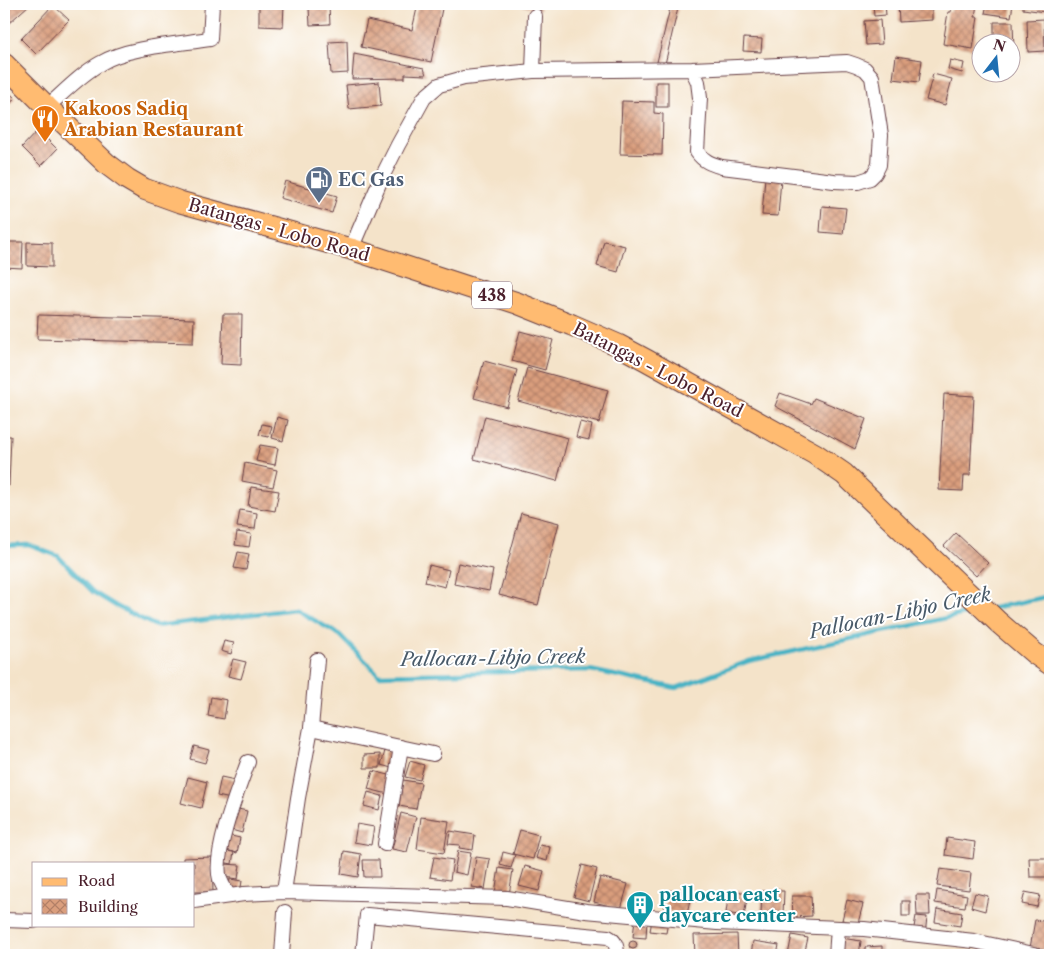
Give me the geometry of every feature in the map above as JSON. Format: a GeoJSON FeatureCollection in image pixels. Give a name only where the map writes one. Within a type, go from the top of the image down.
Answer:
{"type":"FeatureCollection","features":[{"type":"Feature","properties":{"kind":"main road","name":"Batangas - Lobo Road"},"geometry":{"type":"LineString","coordinates":[[4,64],[107,164],[144,189],[180,202],[351,249],[517,303],[618,345],[815,454],[844,474],[998,622],[1050,664]]}},
{"type":"Feature","properties":{"kind":"street"},"geometry":{"type":"LineString","coordinates":[[47,107],[88,72],[102,62],[120,54],[210,39],[212,4]]}},
{"type":"Feature","properties":{"kind":"street"},"geometry":{"type":"LineString","coordinates":[[533,71],[536,16]]}},
{"type":"Feature","properties":{"kind":"street"},"geometry":{"type":"LineString","coordinates":[[351,249],[385,171],[424,98],[439,85],[464,78],[533,71],[692,69],[847,62],[865,69],[872,77],[881,135],[879,165],[875,173],[870,178],[858,182],[834,181],[722,167],[707,162],[697,152],[700,98],[698,82],[692,69]]}},
{"type":"Feature","properties":{"kind":"street"},"geometry":{"type":"LineString","coordinates":[[284,892],[311,728],[317,660]]}},
{"type":"Feature","properties":{"kind":"street"},"geometry":{"type":"LineString","coordinates":[[311,728],[434,754]]}},
{"type":"Feature","properties":{"kind":"street"},"geometry":{"type":"LineString","coordinates":[[384,844],[401,747]]}},
{"type":"Feature","properties":{"kind":"street"},"geometry":{"type":"LineString","coordinates":[[229,896],[220,878],[218,859],[232,807],[248,762]]}},
{"type":"Feature","properties":{"kind":"street"},"geometry":{"type":"LineString","coordinates":[[195,901],[244,894],[284,892],[507,898],[586,911],[717,923],[864,929],[974,941],[1038,955]]}},
{"type":"Feature","properties":{"kind":"street"},"geometry":{"type":"LineString","coordinates":[[282,955],[285,912]]}},
{"type":"Feature","properties":{"kind":"street"},"geometry":{"type":"LineString","coordinates":[[363,955],[367,915],[608,937],[616,944],[617,955]]}},
{"type":"Feature","properties":{"kind":"street"},"geometry":{"type":"LineString","coordinates":[[4,920],[32,921]]}},
{"type":"Feature","properties":{"kind":"street"},"geometry":{"type":"LineString","coordinates":[[836,955],[838,928]]}},
{"type":"Feature","properties":{"kind":"building"},"geometry":{"type":"Polygon","coordinates":[[[4,4],[30,4],[8,24],[4,19],[4,4]]]}},
{"type":"Feature","properties":{"kind":"building"},"geometry":{"type":"Polygon","coordinates":[[[259,4],[284,4],[283,27],[259,26],[259,4]]]}},
{"type":"Feature","properties":{"kind":"building"},"geometry":{"type":"Polygon","coordinates":[[[418,4],[443,4],[431,62],[361,47],[367,20],[412,30],[418,4]]]}},
{"type":"Feature","properties":{"kind":"building"},"geometry":{"type":"Polygon","coordinates":[[[519,4],[541,4],[540,10],[519,4]]]}},
{"type":"Feature","properties":{"kind":"building"},"geometry":{"type":"Polygon","coordinates":[[[671,4],[679,4],[665,64],[657,62],[671,4]]]}},
{"type":"Feature","properties":{"kind":"building"},"geometry":{"type":"Polygon","coordinates":[[[873,4],[885,4],[886,15],[874,16],[873,4]]]}},
{"type":"Feature","properties":{"kind":"building"},"geometry":{"type":"Polygon","coordinates":[[[898,4],[932,4],[932,20],[899,22],[898,4]]]}},
{"type":"Feature","properties":{"kind":"building"},"geometry":{"type":"Polygon","coordinates":[[[952,4],[977,4],[975,17],[978,17],[976,32],[972,32],[972,49],[943,44],[948,12],[951,12],[952,4]]]}},
{"type":"Feature","properties":{"kind":"building"},"geometry":{"type":"Polygon","coordinates":[[[987,4],[1013,4],[1011,17],[985,13],[987,4]]]}},
{"type":"Feature","properties":{"kind":"building"},"geometry":{"type":"Polygon","coordinates":[[[1023,4],[1046,4],[1045,12],[1023,9],[1023,4]]]}},
{"type":"Feature","properties":{"kind":"building"},"geometry":{"type":"Polygon","coordinates":[[[53,5],[69,20],[36,54],[21,39],[53,5]]]}},
{"type":"Feature","properties":{"kind":"building"},"geometry":{"type":"Polygon","coordinates":[[[329,7],[330,24],[310,25],[309,8],[329,7]]]}},
{"type":"Feature","properties":{"kind":"building"},"geometry":{"type":"Polygon","coordinates":[[[1044,19],[1045,51],[1028,52],[1027,20],[1044,19]]]}},
{"type":"Feature","properties":{"kind":"building"},"geometry":{"type":"Polygon","coordinates":[[[880,20],[882,44],[866,45],[864,21],[880,20]]]}},
{"type":"Feature","properties":{"kind":"building"},"geometry":{"type":"Polygon","coordinates":[[[994,22],[1013,22],[1013,32],[994,32],[994,22]]]}},
{"type":"Feature","properties":{"kind":"building"},"geometry":{"type":"Polygon","coordinates":[[[744,38],[762,39],[761,52],[743,51],[744,38]]]}},
{"type":"Feature","properties":{"kind":"building"},"geometry":{"type":"Polygon","coordinates":[[[347,41],[348,73],[331,74],[329,42],[347,41]]]}},
{"type":"Feature","properties":{"kind":"building"},"geometry":{"type":"Polygon","coordinates":[[[354,54],[424,68],[426,75],[405,74],[405,78],[352,79],[354,54]]]}},
{"type":"Feature","properties":{"kind":"building"},"geometry":{"type":"Polygon","coordinates":[[[896,56],[922,60],[919,82],[893,79],[896,56]]]}},
{"type":"Feature","properties":{"kind":"building"},"geometry":{"type":"Polygon","coordinates":[[[950,60],[964,63],[962,73],[948,69],[950,60]]]}},
{"type":"Feature","properties":{"kind":"building"},"geometry":{"type":"Polygon","coordinates":[[[933,74],[952,79],[945,105],[926,100],[933,74]]]}},
{"type":"Feature","properties":{"kind":"building"},"geometry":{"type":"Polygon","coordinates":[[[379,82],[381,106],[349,109],[346,85],[379,82]]]}},
{"type":"Feature","properties":{"kind":"building"},"geometry":{"type":"Polygon","coordinates":[[[656,82],[668,82],[668,107],[656,107],[656,82]]]}},
{"type":"Feature","properties":{"kind":"building"},"geometry":{"type":"Polygon","coordinates":[[[6,90],[15,98],[4,111],[4,93],[6,90]]]}},
{"type":"Feature","properties":{"kind":"building"},"geometry":{"type":"Polygon","coordinates":[[[622,101],[654,102],[654,113],[663,114],[662,155],[620,154],[622,101]]]}},
{"type":"Feature","properties":{"kind":"building"},"geometry":{"type":"Polygon","coordinates":[[[38,130],[57,149],[41,166],[22,147],[38,130]]]}},
{"type":"Feature","properties":{"kind":"building"},"geometry":{"type":"Polygon","coordinates":[[[765,177],[781,179],[778,216],[762,215],[765,177]]]}},
{"type":"Feature","properties":{"kind":"building"},"geometry":{"type":"Polygon","coordinates":[[[285,181],[337,196],[332,213],[280,198],[285,181]]]}},
{"type":"Feature","properties":{"kind":"building"},"geometry":{"type":"Polygon","coordinates":[[[822,206],[846,208],[843,234],[820,232],[822,206]]]}},
{"type":"Feature","properties":{"kind":"building"},"geometry":{"type":"Polygon","coordinates":[[[604,241],[625,246],[618,272],[597,266],[604,241]]]}},
{"type":"Feature","properties":{"kind":"building"},"geometry":{"type":"Polygon","coordinates":[[[4,242],[23,242],[22,268],[4,267],[4,242]]]}},
{"type":"Feature","properties":{"kind":"building"},"geometry":{"type":"Polygon","coordinates":[[[27,242],[52,243],[52,267],[27,266],[27,242]]]}},
{"type":"Feature","properties":{"kind":"building"},"geometry":{"type":"Polygon","coordinates":[[[223,314],[242,314],[241,365],[221,364],[223,314]]]}},
{"type":"Feature","properties":{"kind":"building"},"geometry":{"type":"Polygon","coordinates":[[[38,315],[194,319],[193,343],[37,339],[38,315]]]}},
{"type":"Feature","properties":{"kind":"building"},"geometry":{"type":"Polygon","coordinates":[[[520,331],[553,340],[545,370],[512,361],[520,331]]]}},
{"type":"Feature","properties":{"kind":"building"},"geometry":{"type":"Polygon","coordinates":[[[484,361],[517,370],[507,407],[474,398],[484,361]]]}},
{"type":"Feature","properties":{"kind":"building"},"geometry":{"type":"Polygon","coordinates":[[[527,368],[608,390],[599,423],[518,401],[527,368]]]}},
{"type":"Feature","properties":{"kind":"building"},"geometry":{"type":"Polygon","coordinates":[[[780,393],[811,404],[814,398],[866,419],[855,449],[775,406],[780,393]]]}},
{"type":"Feature","properties":{"kind":"building"},"geometry":{"type":"Polygon","coordinates":[[[944,394],[974,396],[970,475],[964,475],[963,491],[939,490],[944,394]]]}},
{"type":"Feature","properties":{"kind":"building"},"geometry":{"type":"Polygon","coordinates":[[[485,416],[568,438],[557,481],[474,459],[485,416]]]}},
{"type":"Feature","properties":{"kind":"building"},"geometry":{"type":"Polygon","coordinates":[[[277,417],[288,420],[283,441],[272,438],[277,417]]]}},
{"type":"Feature","properties":{"kind":"building"},"geometry":{"type":"Polygon","coordinates":[[[580,422],[592,425],[589,440],[576,437],[580,422]]]}},
{"type":"Feature","properties":{"kind":"building"},"geometry":{"type":"Polygon","coordinates":[[[262,424],[272,426],[269,437],[259,435],[262,424]]]}},
{"type":"Feature","properties":{"kind":"building"},"geometry":{"type":"Polygon","coordinates":[[[4,436],[11,436],[9,486],[4,486],[4,436]]]}},
{"type":"Feature","properties":{"kind":"building"},"geometry":{"type":"Polygon","coordinates":[[[260,445],[278,448],[275,465],[256,461],[260,445]]]}},
{"type":"Feature","properties":{"kind":"building"},"geometry":{"type":"Polygon","coordinates":[[[245,463],[277,470],[273,487],[242,481],[245,463]]]}},
{"type":"Feature","properties":{"kind":"building"},"geometry":{"type":"Polygon","coordinates":[[[251,487],[279,491],[275,511],[248,506],[251,487]]]}},
{"type":"Feature","properties":{"kind":"building"},"geometry":{"type":"Polygon","coordinates":[[[240,510],[257,513],[255,529],[237,527],[240,510]]]}},
{"type":"Feature","properties":{"kind":"building"},"geometry":{"type":"Polygon","coordinates":[[[521,513],[559,523],[538,605],[499,595],[521,513]]]}},
{"type":"Feature","properties":{"kind":"building"},"geometry":{"type":"Polygon","coordinates":[[[237,532],[251,534],[249,547],[235,545],[237,532]]]}},
{"type":"Feature","properties":{"kind":"building"},"geometry":{"type":"Polygon","coordinates":[[[956,533],[988,563],[976,576],[944,546],[956,533]]]}},
{"type":"Feature","properties":{"kind":"building"},"geometry":{"type":"Polygon","coordinates":[[[238,552],[249,554],[246,570],[234,568],[238,552]]]}},
{"type":"Feature","properties":{"kind":"building"},"geometry":{"type":"Polygon","coordinates":[[[458,563],[493,570],[489,591],[454,584],[458,563]]]}},
{"type":"Feature","properties":{"kind":"building"},"geometry":{"type":"Polygon","coordinates":[[[429,565],[449,570],[445,587],[425,582],[429,565]]]}},
{"type":"Feature","properties":{"kind":"building"},"geometry":{"type":"Polygon","coordinates":[[[224,641],[234,643],[231,654],[221,651],[224,641]]]}},
{"type":"Feature","properties":{"kind":"building"},"geometry":{"type":"Polygon","coordinates":[[[233,659],[246,662],[241,679],[228,676],[233,659]]]}},
{"type":"Feature","properties":{"kind":"building"},"geometry":{"type":"Polygon","coordinates":[[[211,697],[227,700],[224,719],[208,716],[211,697]]]}},
{"type":"Feature","properties":{"kind":"building"},"geometry":{"type":"Polygon","coordinates":[[[194,746],[209,750],[205,763],[190,759],[194,746]]]}},
{"type":"Feature","properties":{"kind":"building"},"geometry":{"type":"Polygon","coordinates":[[[385,751],[398,754],[395,769],[381,765],[385,751]]]}},
{"type":"Feature","properties":{"kind":"building"},"geometry":{"type":"Polygon","coordinates":[[[380,754],[380,768],[364,768],[364,755],[380,754]]]}},
{"type":"Feature","properties":{"kind":"building"},"geometry":{"type":"Polygon","coordinates":[[[410,761],[424,765],[420,780],[405,777],[410,761]]]}},
{"type":"Feature","properties":{"kind":"building"},"geometry":{"type":"Polygon","coordinates":[[[373,771],[393,776],[388,794],[368,789],[373,771]]]}},
{"type":"Feature","properties":{"kind":"building"},"geometry":{"type":"Polygon","coordinates":[[[188,777],[207,782],[201,808],[181,803],[188,777]]]}},
{"type":"Feature","properties":{"kind":"building"},"geometry":{"type":"Polygon","coordinates":[[[221,777],[235,780],[231,799],[217,796],[221,777]]]}},
{"type":"Feature","properties":{"kind":"building"},"geometry":{"type":"Polygon","coordinates":[[[403,780],[421,783],[416,809],[399,806],[403,780]]]}},
{"type":"Feature","properties":{"kind":"building"},"geometry":{"type":"Polygon","coordinates":[[[368,792],[382,796],[379,810],[364,806],[368,792]]]}},
{"type":"Feature","properties":{"kind":"building"},"geometry":{"type":"Polygon","coordinates":[[[234,808],[247,811],[242,833],[228,829],[234,808]]]}},
{"type":"Feature","properties":{"kind":"building"},"geometry":{"type":"Polygon","coordinates":[[[401,813],[416,817],[407,852],[392,849],[401,813]]]}},
{"type":"Feature","properties":{"kind":"building"},"geometry":{"type":"Polygon","coordinates":[[[421,817],[449,821],[444,853],[417,849],[421,817]]]}},
{"type":"Feature","properties":{"kind":"building"},"geometry":{"type":"Polygon","coordinates":[[[357,824],[374,827],[371,845],[354,842],[357,824]]]}},
{"type":"Feature","properties":{"kind":"building"},"geometry":{"type":"Polygon","coordinates":[[[520,830],[539,835],[533,859],[513,854],[520,830]]]}},
{"type":"Feature","properties":{"kind":"building"},"geometry":{"type":"Polygon","coordinates":[[[450,831],[475,835],[473,850],[459,848],[460,845],[448,844],[450,831]]]}},
{"type":"Feature","properties":{"kind":"building"},"geometry":{"type":"Polygon","coordinates":[[[227,835],[240,838],[237,853],[223,849],[227,835]]]}},
{"type":"Feature","properties":{"kind":"building"},"geometry":{"type":"Polygon","coordinates":[[[947,838],[975,842],[973,859],[945,855],[947,838]]]}},
{"type":"Feature","properties":{"kind":"building"},"geometry":{"type":"Polygon","coordinates":[[[540,845],[550,847],[547,861],[536,858],[540,845]]]}},
{"type":"Feature","properties":{"kind":"building"},"geometry":{"type":"Polygon","coordinates":[[[224,851],[234,852],[232,864],[222,862],[224,851]]]}},
{"type":"Feature","properties":{"kind":"building"},"geometry":{"type":"Polygon","coordinates":[[[344,851],[361,854],[358,877],[341,874],[344,851]]]}},
{"type":"Feature","properties":{"kind":"building"},"geometry":{"type":"Polygon","coordinates":[[[458,851],[471,853],[467,875],[454,872],[458,851]]]}},
{"type":"Feature","properties":{"kind":"building"},"geometry":{"type":"Polygon","coordinates":[[[503,852],[515,855],[511,868],[500,865],[503,852]]]}},
{"type":"Feature","properties":{"kind":"building"},"geometry":{"type":"Polygon","coordinates":[[[212,857],[213,892],[195,892],[195,862],[183,862],[183,858],[212,857]]]}},
{"type":"Feature","properties":{"kind":"building"},"geometry":{"type":"Polygon","coordinates":[[[434,857],[453,860],[450,880],[430,877],[434,857]]]}},
{"type":"Feature","properties":{"kind":"building"},"geometry":{"type":"Polygon","coordinates":[[[476,857],[490,859],[485,889],[472,887],[476,857]]]}},
{"type":"Feature","properties":{"kind":"building"},"geometry":{"type":"Polygon","coordinates":[[[1029,858],[1050,858],[1050,877],[1030,877],[1029,858]]]}},
{"type":"Feature","properties":{"kind":"building"},"geometry":{"type":"Polygon","coordinates":[[[363,860],[379,860],[380,877],[364,877],[363,860]]]}},
{"type":"Feature","properties":{"kind":"building"},"geometry":{"type":"Polygon","coordinates":[[[225,864],[240,865],[238,879],[223,877],[225,864]]]}},
{"type":"Feature","properties":{"kind":"building"},"geometry":{"type":"Polygon","coordinates":[[[582,865],[597,869],[589,901],[574,897],[582,865]]]}},
{"type":"Feature","properties":{"kind":"building"},"geometry":{"type":"Polygon","coordinates":[[[525,866],[544,871],[539,891],[519,886],[525,866]]]}},
{"type":"Feature","properties":{"kind":"building"},"geometry":{"type":"Polygon","coordinates":[[[499,868],[513,870],[509,895],[495,893],[499,868]]]}},
{"type":"Feature","properties":{"kind":"building"},"geometry":{"type":"Polygon","coordinates":[[[940,869],[971,873],[969,890],[937,886],[940,869]]]}},
{"type":"Feature","properties":{"kind":"building"},"geometry":{"type":"Polygon","coordinates":[[[600,877],[628,884],[621,909],[594,902],[600,877]]]}},
{"type":"Feature","properties":{"kind":"building"},"geometry":{"type":"Polygon","coordinates":[[[230,879],[242,881],[240,893],[228,891],[230,879]]]}},
{"type":"Feature","properties":{"kind":"building"},"geometry":{"type":"Polygon","coordinates":[[[668,890],[691,894],[687,915],[664,910],[668,890]]]}},
{"type":"Feature","properties":{"kind":"building"},"geometry":{"type":"Polygon","coordinates":[[[729,890],[748,893],[744,916],[726,913],[729,890]]]}},
{"type":"Feature","properties":{"kind":"building"},"geometry":{"type":"Polygon","coordinates":[[[937,890],[967,895],[965,907],[935,903],[937,890]]]}},
{"type":"Feature","properties":{"kind":"building"},"geometry":{"type":"Polygon","coordinates":[[[762,891],[784,891],[783,914],[761,914],[762,891]]]}},
{"type":"Feature","properties":{"kind":"building"},"geometry":{"type":"Polygon","coordinates":[[[1025,892],[1040,895],[1037,907],[1022,904],[1025,892]]]}},
{"type":"Feature","properties":{"kind":"building"},"geometry":{"type":"Polygon","coordinates":[[[975,893],[988,896],[985,911],[971,907],[975,893]]]}},
{"type":"Feature","properties":{"kind":"building"},"geometry":{"type":"Polygon","coordinates":[[[916,895],[929,895],[930,915],[917,915],[916,895]]]}},
{"type":"Feature","properties":{"kind":"building"},"geometry":{"type":"Polygon","coordinates":[[[792,896],[811,896],[812,916],[793,917],[792,896]]]}},
{"type":"Feature","properties":{"kind":"building"},"geometry":{"type":"Polygon","coordinates":[[[847,900],[863,904],[858,923],[842,920],[847,900]]]}},
{"type":"Feature","properties":{"kind":"building"},"geometry":{"type":"Polygon","coordinates":[[[902,901],[910,901],[910,916],[902,916],[902,901]]]}},
{"type":"Feature","properties":{"kind":"building"},"geometry":{"type":"Polygon","coordinates":[[[937,909],[962,913],[960,926],[935,922],[937,909]]]}},
{"type":"Feature","properties":{"kind":"building"},"geometry":{"type":"Polygon","coordinates":[[[916,916],[927,917],[925,935],[913,933],[916,916]]]}},
{"type":"Feature","properties":{"kind":"building","name":"pallocan east daycare center"},"geometry":{"type":"Polygon","coordinates":[[[635,919],[647,920],[646,938],[633,937],[635,919]]]}},
{"type":"Feature","properties":{"kind":"building"},"geometry":{"type":"Polygon","coordinates":[[[652,920],[668,922],[666,933],[650,931],[652,920]]]}},
{"type":"Feature","properties":{"kind":"building"},"geometry":{"type":"Polygon","coordinates":[[[1035,920],[1050,922],[1049,951],[1030,948],[1035,920]]]}},
{"type":"Feature","properties":{"kind":"building"},"geometry":{"type":"Polygon","coordinates":[[[737,934],[738,955],[695,955],[694,935],[737,934]]]}},
{"type":"Feature","properties":{"kind":"building"},"geometry":{"type":"Polygon","coordinates":[[[792,935],[808,938],[804,955],[788,955],[792,935]]]}},
{"type":"Feature","properties":{"kind":"building"},"geometry":{"type":"Polygon","coordinates":[[[841,938],[861,941],[859,955],[839,955],[841,938]]]}},
{"type":"Feature","properties":{"kind":"building"},"geometry":{"type":"Polygon","coordinates":[[[633,941],[637,945],[633,949],[629,945],[633,941]]]}},
{"type":"Feature","properties":{"kind":"building"},"geometry":{"type":"Polygon","coordinates":[[[753,941],[779,945],[777,955],[751,955],[753,941]]]}},
{"type":"Feature","properties":{"kind":"building"},"geometry":{"type":"Polygon","coordinates":[[[882,946],[882,955],[865,955],[865,947],[882,946]]]}},
{"type":"Feature","properties":{"kind":"waterway","name":"Pallocan-Libjo Creek"},"geometry":{"type":"LineString","coordinates":[[4,546],[28,545],[58,556],[93,592],[156,626],[295,609],[340,635],[379,675],[590,670],[676,688],[749,661],[978,611]]}},
{"type":"Feature","properties":{"kind":"waterway","name":"Pallocan-Libjo Creek"},"geometry":{"type":"LineString","coordinates":[[993,608],[1050,596]]}},
{"type":"Feature","properties":{"kind":"place","name":"Kakoos Sadiq Arabian Restaurant"},"geometry":{"type":"Point","coordinates":[45,143]}},
{"type":"Feature","properties":{"kind":"place","name":"EC Gas"},"geometry":{"type":"Point","coordinates":[319,204]}},
{"type":"Feature","properties":{"kind":"place","name":"pallocan east daycare center"},"geometry":{"type":"Point","coordinates":[640,929]}}]}
